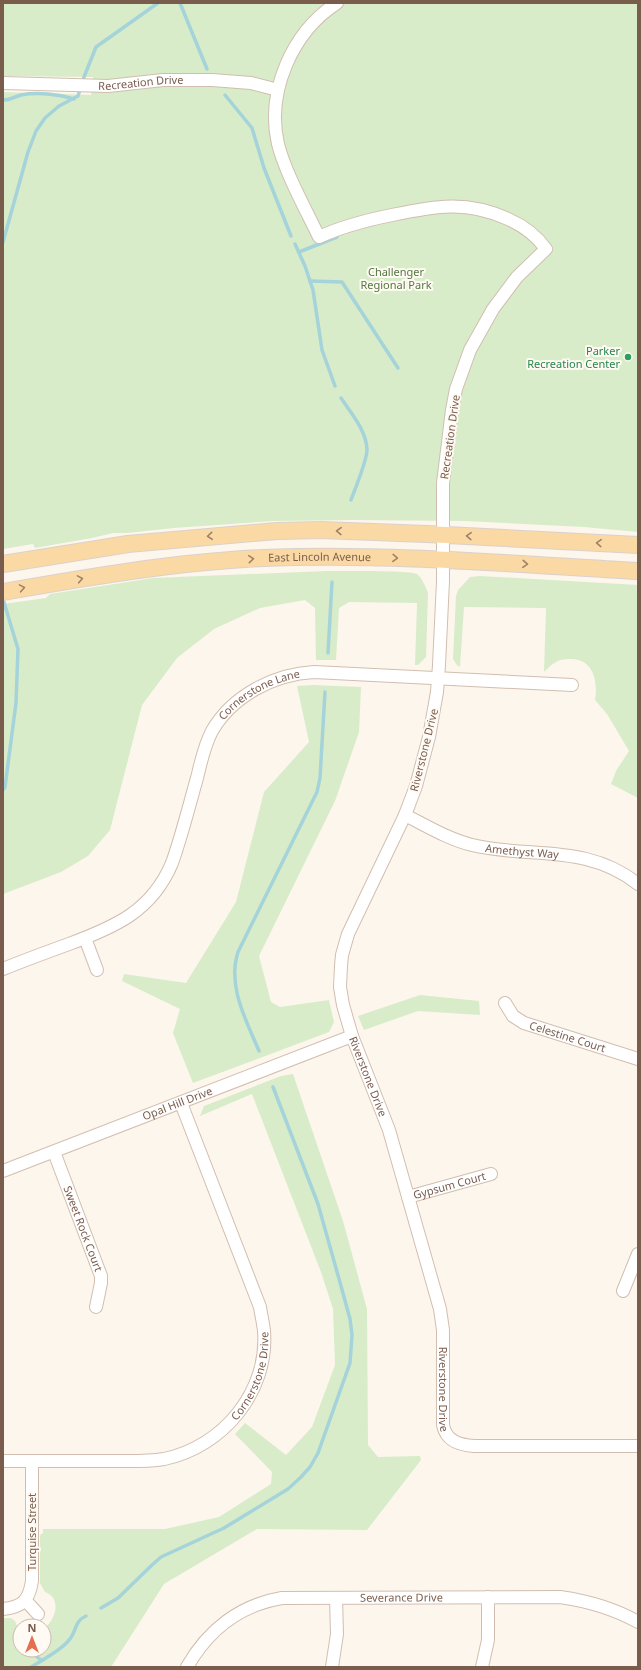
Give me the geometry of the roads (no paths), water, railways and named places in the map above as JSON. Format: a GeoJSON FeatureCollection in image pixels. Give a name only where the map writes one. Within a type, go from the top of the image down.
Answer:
{"type":"FeatureCollection","features":[{"type":"Feature","properties":{"kind":"main road"},"geometry":{"type":"LineString","coordinates":[[3,564],[128,544],[277,531],[320,530],[638,545]]}},
{"type":"Feature","properties":{"kind":"main road","name":"East Lincoln Avenue"},"geometry":{"type":"LineString","coordinates":[[3,592],[171,566],[262,558],[366,557],[638,570]]}},
{"type":"Feature","properties":{"kind":"street"},"geometry":{"type":"LineString","coordinates":[[278,90],[288,59],[301,38],[315,22],[337,3]]}},
{"type":"Feature","properties":{"kind":"street","name":"Recreation Drive"},"geometry":{"type":"LineString","coordinates":[[3,83],[108,86],[163,80],[212,80],[251,83],[278,90],[275,117],[278,145],[290,175],[319,237],[347,225],[417,209],[438,206],[462,206],[488,210],[517,223],[533,234],[546,249],[518,277],[499,300],[481,330],[463,369],[455,394],[443,482],[442,535]]}},
{"type":"Feature","properties":{"kind":"street","name":"Riverstone Drive"},"geometry":{"type":"LineString","coordinates":[[442,535],[438,678],[429,737],[416,786],[405,815],[354,921],[342,955],[340,996],[352,1036],[389,1130],[442,1319],[443,1425],[444,1430],[450,1440],[464,1446],[638,1446]]}},
{"type":"Feature","properties":{"kind":"street","name":"Cornerstone Lane"},"geometry":{"type":"LineString","coordinates":[[3,969],[85,938],[126,919],[146,903],[159,888],[177,851],[208,739],[212,731],[225,714],[252,692],[274,680],[305,672],[572,685]]}},
{"type":"Feature","properties":{"kind":"street","name":"Amethyst Way"},"geometry":{"type":"LineString","coordinates":[[405,815],[444,835],[471,845],[562,854],[598,862],[620,872],[638,884]]}},
{"type":"Feature","properties":{"kind":"street"},"geometry":{"type":"LineString","coordinates":[[85,938],[97,970]]}},
{"type":"Feature","properties":{"kind":"street","name":"Celestine Court"},"geometry":{"type":"LineString","coordinates":[[505,1004],[512,1016],[524,1023],[638,1059]]}},
{"type":"Feature","properties":{"kind":"street","name":"Opal Hill Drive"},"geometry":{"type":"LineString","coordinates":[[3,1171],[352,1036]]}},
{"type":"Feature","properties":{"kind":"street","name":"Cornerstone Drive"},"geometry":{"type":"LineString","coordinates":[[3,1462],[144,1461],[175,1456],[195,1448],[226,1426],[246,1403],[254,1386],[261,1362],[264,1339],[260,1306],[181,1103]]}},
{"type":"Feature","properties":{"kind":"street","name":"Sweet Rock Court"},"geometry":{"type":"LineString","coordinates":[[54,1152],[101,1276],[96,1306]]}},
{"type":"Feature","properties":{"kind":"street","name":"Gypsum Court"},"geometry":{"type":"LineString","coordinates":[[408,1197],[491,1174]]}},
{"type":"Feature","properties":{"kind":"street"},"geometry":{"type":"LineString","coordinates":[[623,1291],[638,1254]]}},
{"type":"Feature","properties":{"kind":"street","name":"Turquise Street"},"geometry":{"type":"LineString","coordinates":[[26,1601],[29,1596],[32,1580],[32,1461]]}},
{"type":"Feature","properties":{"kind":"street"},"geometry":{"type":"LineString","coordinates":[[482,1667],[488,1640],[488,1597]]}},
{"type":"Feature","properties":{"kind":"street","name":"Severance Drive"},"geometry":{"type":"LineString","coordinates":[[187,1667],[208,1637],[222,1625],[242,1611],[260,1603],[282,1598],[560,1597],[584,1601],[618,1612],[638,1622]]}},
{"type":"Feature","properties":{"kind":"street"},"geometry":{"type":"LineString","coordinates":[[332,1667],[337,1634],[336,1598]]}},
{"type":"Feature","properties":{"kind":"street"},"geometry":{"type":"LineString","coordinates":[[3,1609],[16,1607],[26,1601],[38,1614]]}},
{"type":"Feature","properties":{"kind":"waterway"},"geometry":{"type":"LineString","coordinates":[[3,242],[28,152],[36,131],[45,118],[59,106],[78,96],[96,47],[158,3]]}},
{"type":"Feature","properties":{"kind":"waterway"},"geometry":{"type":"LineString","coordinates":[[180,3],[207,69]]}},
{"type":"Feature","properties":{"kind":"waterway"},"geometry":{"type":"LineString","coordinates":[[3,100],[21,95],[34,94],[54,95],[74,99]]}},
{"type":"Feature","properties":{"kind":"waterway"},"geometry":{"type":"LineString","coordinates":[[225,95],[252,128],[264,168],[291,236]]}},
{"type":"Feature","properties":{"kind":"waterway"},"geometry":{"type":"LineString","coordinates":[[299,252],[337,237]]}},
{"type":"Feature","properties":{"kind":"waterway"},"geometry":{"type":"LineString","coordinates":[[295,244],[305,266],[313,290],[322,350],[335,386]]}},
{"type":"Feature","properties":{"kind":"waterway"},"geometry":{"type":"LineString","coordinates":[[310,281],[342,282],[398,368]]}},
{"type":"Feature","properties":{"kind":"waterway"},"geometry":{"type":"LineString","coordinates":[[341,398],[361,428],[367,449],[363,466],[351,500]]}},
{"type":"Feature","properties":{"kind":"waterway"},"geometry":{"type":"LineString","coordinates":[[328,653],[332,582]]}},
{"type":"Feature","properties":{"kind":"waterway"},"geometry":{"type":"LineString","coordinates":[[3,599],[18,649],[16,703],[5,787],[3,790]]}},
{"type":"Feature","properties":{"kind":"waterway"},"geometry":{"type":"LineString","coordinates":[[259,1051],[244,1015],[236,990],[235,965],[238,952],[317,792],[320,778],[325,692]]}},
{"type":"Feature","properties":{"kind":"waterway"},"geometry":{"type":"LineString","coordinates":[[101,1608],[118,1598],[161,1557],[224,1528],[288,1489],[301,1477],[310,1467],[318,1453],[350,1363],[352,1335],[350,1319],[341,1286],[318,1204],[273,1087]]}},
{"type":"Feature","properties":{"kind":"waterway"},"geometry":{"type":"LineString","coordinates":[[31,1667],[52,1655],[62,1647],[72,1637],[77,1623],[86,1616]]}},
{"type":"Feature","properties":{"kind":"place","name":"Parker Recreation Center"},"geometry":{"type":"Point","coordinates":[628,357]}},
{"type":"Feature","properties":{"kind":"park label","name":"Challenger Regional Park"},"geometry":{"type":"Point","coordinates":[396,278]}}]}
